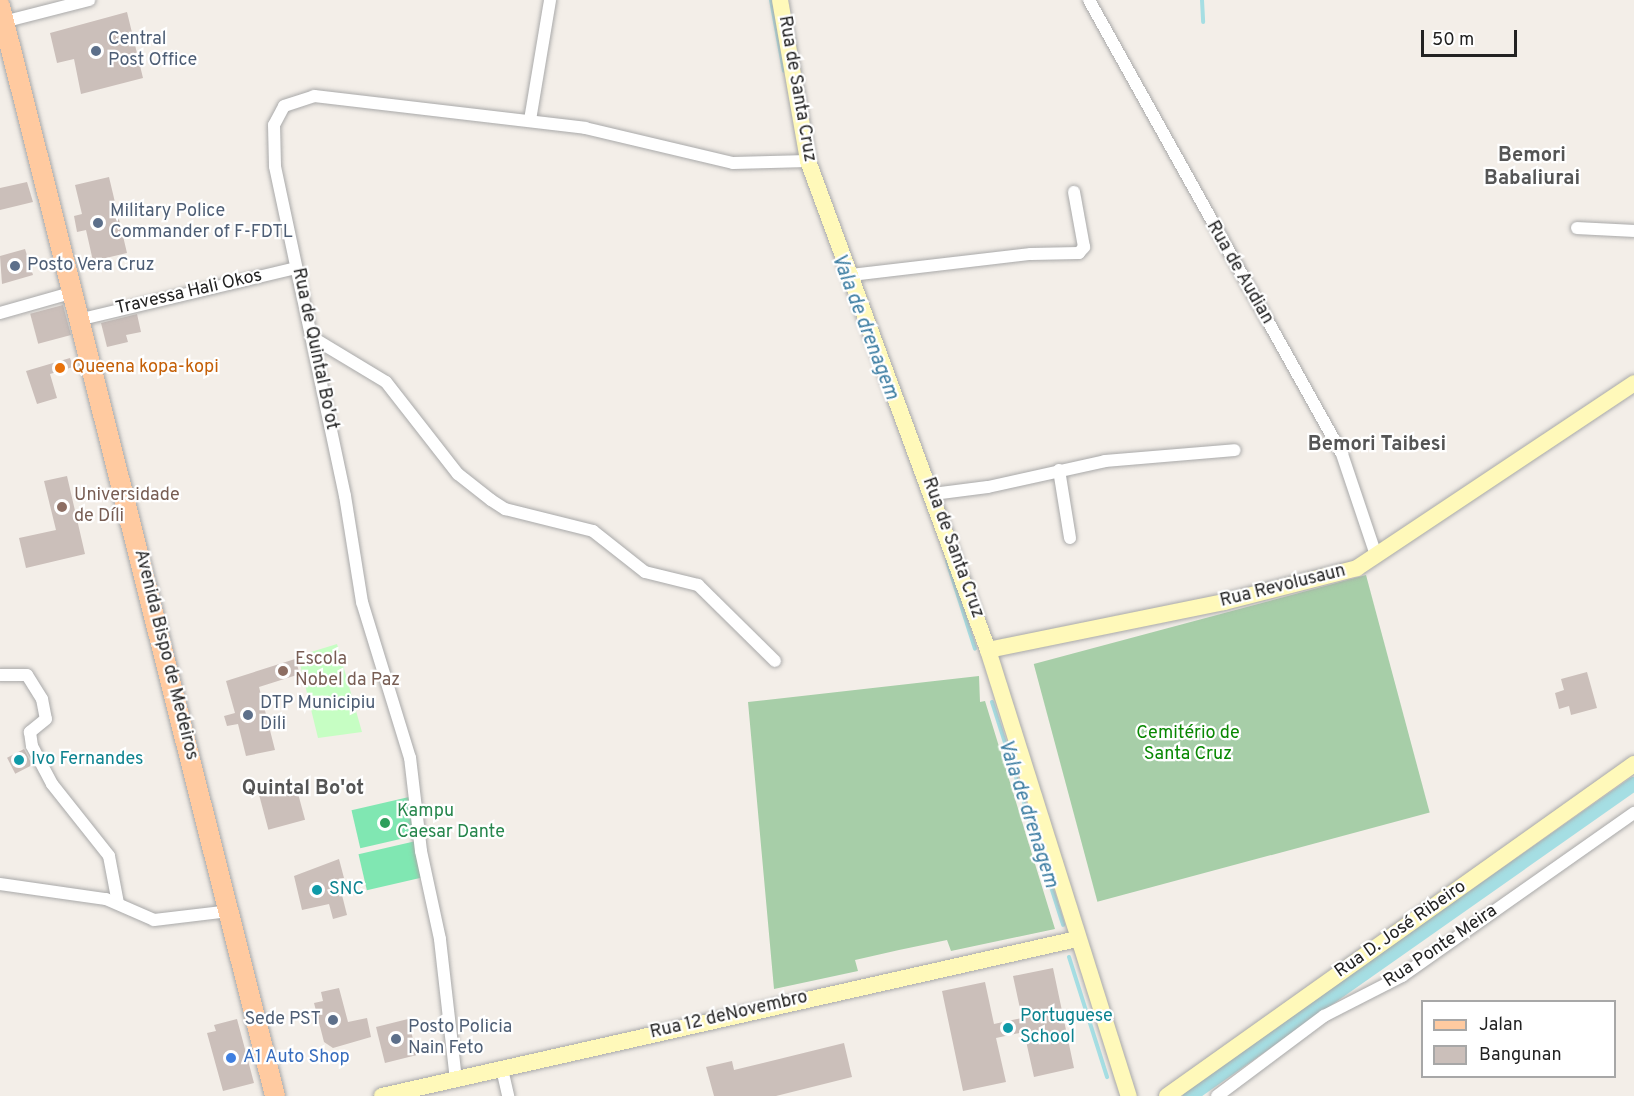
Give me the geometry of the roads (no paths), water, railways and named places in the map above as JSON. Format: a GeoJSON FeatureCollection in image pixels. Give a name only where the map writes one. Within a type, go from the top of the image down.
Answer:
{"type":"FeatureCollection","features":[{"type":"Feature","properties":{"kind":"main road","name":"Avenida Bispo de Medeiros"},"geometry":{"type":"LineString","coordinates":[[2,26],[82,319],[275,1096]]}},
{"type":"Feature","properties":{"kind":"street"},"geometry":{"type":"LineString","coordinates":[[2,26],[88,0]]}},
{"type":"Feature","properties":{"kind":"street"},"geometry":{"type":"LineString","coordinates":[[530,120],[550,0]]}},
{"type":"Feature","properties":{"kind":"street","name":"Rua de Santa Cruz"},"geometry":{"type":"LineString","coordinates":[[780,0],[802,161],[850,276],[933,494],[988,650],[1128,1096]]}},
{"type":"Feature","properties":{"kind":"street","name":"Rua de Audian"},"geometry":{"type":"LineString","coordinates":[[1089,0],[1342,454],[1375,552]]}},
{"type":"Feature","properties":{"kind":"street","name":"Rua de Quintal Bo'ot"},"geometry":{"type":"LineString","coordinates":[[456,1080],[440,939],[422,851],[410,758],[362,602],[313,338],[296,268],[274,154],[274,125],[284,106],[314,96],[530,120],[733,164],[802,161]]}},
{"type":"Feature","properties":{"kind":"street"},"geometry":{"type":"LineString","coordinates":[[850,276],[1031,254],[1079,253],[1084,247],[1074,192]]}},
{"type":"Feature","properties":{"kind":"street"},"geometry":{"type":"LineString","coordinates":[[1577,228],[1634,231]]}},
{"type":"Feature","properties":{"kind":"street","name":"Travessa Hali Okos"},"geometry":{"type":"LineString","coordinates":[[82,319],[296,268]]}},
{"type":"Feature","properties":{"kind":"street"},"geometry":{"type":"LineString","coordinates":[[0,313],[74,292]]}},
{"type":"Feature","properties":{"kind":"street"},"geometry":{"type":"LineString","coordinates":[[313,338],[386,382],[459,474],[491,500],[506,509],[593,531],[645,572],[698,585],[775,661]]}},
{"type":"Feature","properties":{"kind":"street","name":"Rua Revolusaun"},"geometry":{"type":"LineString","coordinates":[[988,650],[1224,602],[1357,568],[1375,552],[1634,383]]}},
{"type":"Feature","properties":{"kind":"street"},"geometry":{"type":"LineString","coordinates":[[933,494],[988,487],[1059,470],[1185,450],[1235,450]]}},
{"type":"Feature","properties":{"kind":"street"},"geometry":{"type":"LineString","coordinates":[[1059,470],[1070,538]]}},
{"type":"Feature","properties":{"kind":"street"},"geometry":{"type":"LineString","coordinates":[[0,675],[27,675],[42,699],[46,719],[30,732],[32,746],[51,784],[109,856],[118,903]]}},
{"type":"Feature","properties":{"kind":"street","name":"Rua D. José Ribeiro"},"geometry":{"type":"LineString","coordinates":[[1167,1096],[1634,764]]}},
{"type":"Feature","properties":{"kind":"street","name":"Rua Ponte Meira"},"geometry":{"type":"LineString","coordinates":[[1216,1096],[1309,1027],[1401,976],[1634,813]]}},
{"type":"Feature","properties":{"kind":"street"},"geometry":{"type":"LineString","coordinates":[[0,884],[118,903],[154,920],[221,912]]}},
{"type":"Feature","properties":{"kind":"street","name":"Rua 12 deNovembro"},"geometry":{"type":"LineString","coordinates":[[382,1096],[1077,939]]}},
{"type":"Feature","properties":{"kind":"street"},"geometry":{"type":"LineString","coordinates":[[502,1069],[508,1096]]}},
{"type":"Feature","properties":{"kind":"waterway","name":"Vala de drenagem"},"geometry":{"type":"LineString","coordinates":[[771,0],[784,71]]}},
{"type":"Feature","properties":{"kind":"waterway"},"geometry":{"type":"LineString","coordinates":[[1202,0],[1203,22]]}},
{"type":"Feature","properties":{"kind":"waterway","name":"Vala de drenagem"},"geometry":{"type":"LineString","coordinates":[[947,561],[975,649]]}},
{"type":"Feature","properties":{"kind":"waterway","name":"Vala de drenagem"},"geometry":{"type":"LineString","coordinates":[[992,702],[1063,925]]}},
{"type":"Feature","properties":{"kind":"waterway"},"geometry":{"type":"LineString","coordinates":[[1190,1096],[1634,784]]}},
{"type":"Feature","properties":{"kind":"waterway","name":"Vala de drenagem"},"geometry":{"type":"LineString","coordinates":[[1069,957],[1107,1077]]}},
{"type":"Feature","properties":{"kind":"place","name":"Central Post Office"},"geometry":{"type":"Point","coordinates":[96,51]}},
{"type":"Feature","properties":{"kind":"place","name":"Military Police Commander of F-FDTL"},"geometry":{"type":"Point","coordinates":[98,223]}},
{"type":"Feature","properties":{"kind":"place","name":"Posto Vera Cruz"},"geometry":{"type":"Point","coordinates":[15,266]}},
{"type":"Feature","properties":{"kind":"place","name":"Queena kopa-kopi"},"geometry":{"type":"Point","coordinates":[60,368]}},
{"type":"Feature","properties":{"kind":"place","name":"Universidade de Díli"},"geometry":{"type":"Point","coordinates":[62,507]}},
{"type":"Feature","properties":{"kind":"place","name":"Escola Nobel da Paz"},"geometry":{"type":"Point","coordinates":[283,671]}},
{"type":"Feature","properties":{"kind":"place","name":"DTP Municipiu Dili"},"geometry":{"type":"Point","coordinates":[248,715]}},
{"type":"Feature","properties":{"kind":"place","name":"Ivo Fernandes"},"geometry":{"type":"Point","coordinates":[19,760]}},
{"type":"Feature","properties":{"kind":"place","name":"Kampu Caesar Dante"},"geometry":{"type":"Point","coordinates":[385,823]}},
{"type":"Feature","properties":{"kind":"place","name":"SNC"},"geometry":{"type":"Point","coordinates":[317,890]}},
{"type":"Feature","properties":{"kind":"place","name":"Sede PST"},"geometry":{"type":"Point","coordinates":[333,1020]}},
{"type":"Feature","properties":{"kind":"place","name":"Portuguese School"},"geometry":{"type":"Point","coordinates":[1008,1028]}},
{"type":"Feature","properties":{"kind":"place","name":"Posto Policia Nain Feto"},"geometry":{"type":"Point","coordinates":[396,1039]}},
{"type":"Feature","properties":{"kind":"place","name":"A1 Auto Shop"},"geometry":{"type":"Point","coordinates":[231,1058]}},
{"type":"Feature","properties":{"kind":"district","name":"Bemori Babaliurai"},"geometry":{"type":"Point","coordinates":[1532,168]}},
{"type":"Feature","properties":{"kind":"district","name":"Bemori Taibesi"},"geometry":{"type":"Point","coordinates":[1377,445]}},
{"type":"Feature","properties":{"kind":"district","name":"Quintal Bo'ot"},"geometry":{"type":"Point","coordinates":[303,789]}},
{"type":"Feature","properties":{"kind":"park label","name":"Cemitério de Santa Cruz"},"geometry":{"type":"Point","coordinates":[1188,745]}}]}
